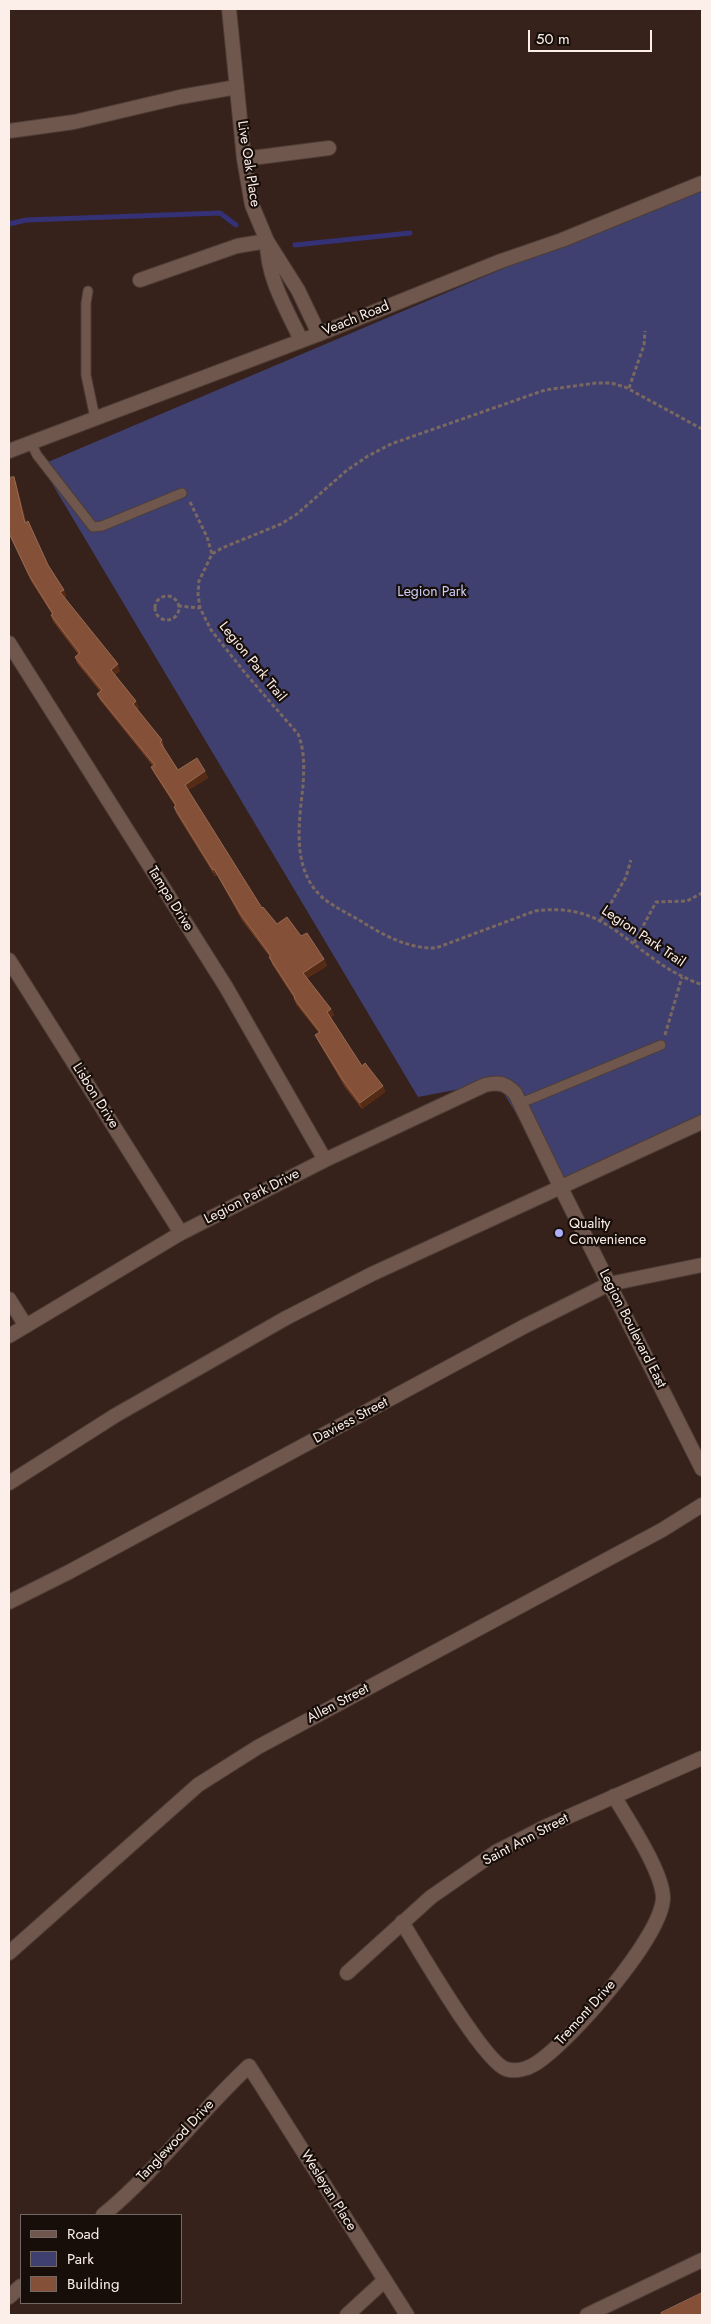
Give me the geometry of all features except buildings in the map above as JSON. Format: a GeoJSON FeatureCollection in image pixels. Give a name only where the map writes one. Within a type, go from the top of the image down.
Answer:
{"type":"FeatureCollection","features":[{"type":"Feature","properties":{"kind":"street","name":"Live Oak Place"},"geometry":{"type":"LineString","coordinates":[[229,9],[244,159],[252,205],[266,241],[298,290],[319,334]]}},
{"type":"Feature","properties":{"kind":"street"},"geometry":{"type":"LineString","coordinates":[[9,131],[74,122],[180,97],[237,87]]}},
{"type":"Feature","properties":{"kind":"street"},"geometry":{"type":"LineString","coordinates":[[244,159],[329,148]]}},
{"type":"Feature","properties":{"kind":"street","name":"Veach Road"},"geometry":{"type":"LineString","coordinates":[[9,451],[319,334],[501,261],[562,240],[702,183]]}},
{"type":"Feature","properties":{"kind":"street"},"geometry":{"type":"LineString","coordinates":[[140,280],[237,246],[266,241],[272,276],[301,340]]}},
{"type":"Feature","properties":{"kind":"street","name":"Tampa Drive"},"geometry":{"type":"LineString","coordinates":[[9,643],[226,987],[325,1160]]}},
{"type":"Feature","properties":{"kind":"street","name":"Lisbon Drive"},"geometry":{"type":"LineString","coordinates":[[9,960],[181,1233]]}},
{"type":"Feature","properties":{"kind":"street","name":"Legion Park Drive"},"geometry":{"type":"LineString","coordinates":[[9,1336],[181,1233],[325,1160],[464,1093],[497,1082],[506,1084]]}},
{"type":"Feature","properties":{"kind":"street","name":"Legion Boulevard East"},"geometry":{"type":"LineString","coordinates":[[506,1084],[521,1103],[561,1188],[702,1469]]}},
{"type":"Feature","properties":{"kind":"street"},"geometry":{"type":"LineString","coordinates":[[9,1483],[116,1415],[286,1318],[372,1274],[702,1122]]}},
{"type":"Feature","properties":{"kind":"street","name":"Daviess Street"},"geometry":{"type":"LineString","coordinates":[[9,1602],[148,1530],[525,1326],[609,1284],[702,1264]]}},
{"type":"Feature","properties":{"kind":"street"},"geometry":{"type":"LineString","coordinates":[[9,1299],[26,1326]]}},
{"type":"Feature","properties":{"kind":"street","name":"Allen Street"},"geometry":{"type":"LineString","coordinates":[[9,1953],[198,1785],[258,1747],[662,1530],[702,1505]]}},
{"type":"Feature","properties":{"kind":"street","name":"Saint Ann Street"},"geometry":{"type":"LineString","coordinates":[[347,1974],[431,1897],[496,1852],[547,1826],[702,1758]]}},
{"type":"Feature","properties":{"kind":"street","name":"Tremont Drive"},"geometry":{"type":"LineString","coordinates":[[402,1922],[472,2032],[494,2062],[507,2069],[521,2070],[535,2064],[564,2040],[597,2004],[644,1942],[660,1914],[663,1898],[660,1881],[635,1830],[614,1796]]}},
{"type":"Feature","properties":{"kind":"street","name":"Tanglewood Drive"},"geometry":{"type":"LineString","coordinates":[[104,2214],[172,2148],[225,2088],[249,2066]]}},
{"type":"Feature","properties":{"kind":"street","name":"Wesleyan Place"},"geometry":{"type":"LineString","coordinates":[[249,2066],[407,2315]]}},
{"type":"Feature","properties":{"kind":"street"},"geometry":{"type":"LineString","coordinates":[[587,2315],[702,2260]]}},
{"type":"Feature","properties":{"kind":"street"},"geometry":{"type":"LineString","coordinates":[[347,2315],[385,2280]]}},
{"type":"Feature","properties":{"kind":"street"},"geometry":{"type":"LineString","coordinates":[[9,2298],[20,2287]]}},
{"type":"Feature","properties":{"kind":"lane"},"geometry":{"type":"LineString","coordinates":[[88,291],[86,303],[86,375],[95,418]]}},
{"type":"Feature","properties":{"kind":"lane"},"geometry":{"type":"LineString","coordinates":[[31,443],[37,455],[93,526],[102,526],[182,493]]}},
{"type":"Feature","properties":{"kind":"lane"},"geometry":{"type":"LineString","coordinates":[[521,1103],[662,1045]]}},
{"type":"Feature","properties":{"kind":"path"},"geometry":{"type":"LineString","coordinates":[[629,388],[644,346],[645,331]]}},
{"type":"Feature","properties":{"kind":"path"},"geometry":{"type":"LineString","coordinates":[[182,493],[189,501],[207,537],[212,554],[222,548],[281,524],[297,514],[346,471],[368,456],[391,444],[545,390],[610,383],[629,388],[702,429]]}},
{"type":"Feature","properties":{"kind":"path","name":"Legion Park Trail"},"geometry":{"type":"LineString","coordinates":[[212,554],[199,581],[200,608],[211,630],[298,734],[303,745],[304,765],[298,830],[300,852],[304,869],[312,885],[322,897],[388,936],[405,944],[427,948],[436,948],[536,911],[550,909],[573,911],[601,920],[658,962],[682,977],[702,985]]}},
{"type":"Feature","properties":{"kind":"path"},"geometry":{"type":"LineString","coordinates":[[166,596],[176,600],[178,606],[176,615],[170,620],[161,619],[155,609],[159,599],[166,596]]}},
{"type":"Feature","properties":{"kind":"path"},"geometry":{"type":"LineString","coordinates":[[178,606],[200,608]]}},
{"type":"Feature","properties":{"kind":"path"},"geometry":{"type":"LineString","coordinates":[[601,920],[626,877],[631,860]]}},
{"type":"Feature","properties":{"kind":"path"},"geometry":{"type":"LineString","coordinates":[[634,943],[656,902],[687,901],[702,893]]}},
{"type":"Feature","properties":{"kind":"path"},"geometry":{"type":"LineString","coordinates":[[662,1045],[682,977]]}},
{"type":"Feature","properties":{"kind":"green space","name":"Legion Park"},"geometry":{"type":"Polygon","coordinates":[[[702,184],[702,1122],[561,1188],[497,1082],[418,1097],[41,465],[702,184]]]}},
{"type":"Feature","properties":{"kind":"waterway"},"geometry":{"type":"LineString","coordinates":[[9,224],[26,220],[220,213],[236,225]]}},
{"type":"Feature","properties":{"kind":"waterway"},"geometry":{"type":"LineString","coordinates":[[295,245],[410,233]]}},
{"type":"Feature","properties":{"kind":"place","name":"Quality Convenience"},"geometry":{"type":"Point","coordinates":[559,1233]}}]}
